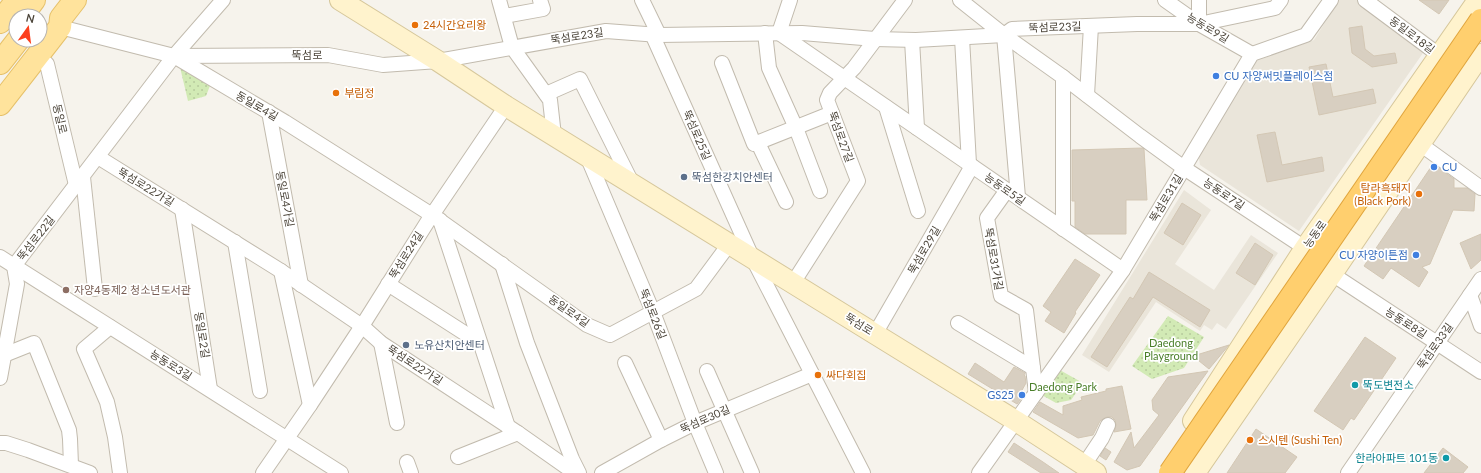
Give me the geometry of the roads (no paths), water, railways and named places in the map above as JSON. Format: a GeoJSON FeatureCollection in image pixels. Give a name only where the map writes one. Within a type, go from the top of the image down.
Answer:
{"type":"FeatureCollection","features":[{"type":"Feature","properties":{"kind":"highway"},"geometry":{"type":"LineString","coordinates":[[1170,473],[1481,20]]}},
{"type":"Feature","properties":{"kind":"highway"},"geometry":{"type":"LineString","coordinates":[[1179,473],[1481,32]]}},
{"type":"Feature","properties":{"kind":"main road"},"geometry":{"type":"LineString","coordinates":[[0,22],[17,0]]}},
{"type":"Feature","properties":{"kind":"main road"},"geometry":{"type":"LineString","coordinates":[[48,29],[75,0]]}},
{"type":"Feature","properties":{"kind":"main road","name":"뚝섬로"},"geometry":{"type":"LineString","coordinates":[[340,0],[366,9],[438,61],[506,106],[730,243],[1016,421],[1090,469]]}},
{"type":"Feature","properties":{"kind":"main road","name":"능동로"},"geometry":{"type":"LineString","coordinates":[[1159,473],[1305,248],[1478,0]]}},
{"type":"Feature","properties":{"kind":"main road"},"geometry":{"type":"LineString","coordinates":[[0,44],[8,34]]}},
{"type":"Feature","properties":{"kind":"main road"},"geometry":{"type":"LineString","coordinates":[[0,63],[24,48]]}},
{"type":"Feature","properties":{"kind":"main road"},"geometry":{"type":"LineString","coordinates":[[0,84],[31,48]]}},
{"type":"Feature","properties":{"kind":"main road"},"geometry":{"type":"LineString","coordinates":[[0,104],[34,48]]}},
{"type":"Feature","properties":{"kind":"main road"},"geometry":{"type":"LineString","coordinates":[[1195,473],[1481,54]]}},
{"type":"Feature","properties":{"kind":"street","name":"뚝섬로22길"},"geometry":{"type":"LineString","coordinates":[[0,378],[17,284],[14,266],[174,56],[223,0]]}},
{"type":"Feature","properties":{"kind":"street"},"geometry":{"type":"LineString","coordinates":[[499,0],[512,47],[550,100],[554,136]]}},
{"type":"Feature","properties":{"kind":"street"},"geometry":{"type":"LineString","coordinates":[[504,16],[543,9],[540,0]]}},
{"type":"Feature","properties":{"kind":"street","name":"뚝섬로25길"},"geometry":{"type":"LineString","coordinates":[[642,0],[655,35],[752,257]]}},
{"type":"Feature","properties":{"kind":"street"},"geometry":{"type":"LineString","coordinates":[[790,0],[772,33],[769,68],[796,128],[820,191]]}},
{"type":"Feature","properties":{"kind":"street","name":"뚝섬로27길"},"geometry":{"type":"LineString","coordinates":[[793,283],[858,181],[827,100],[830,93],[854,68],[905,0]]}},
{"type":"Feature","properties":{"kind":"street","name":"능동로7길"},"geometry":{"type":"LineString","coordinates":[[960,0],[1004,35],[1063,77],[1184,168],[1305,248]]}},
{"type":"Feature","properties":{"kind":"street","name":"능동로9길"},"geometry":{"type":"LineString","coordinates":[[1165,0],[1199,24],[1252,54]]}},
{"type":"Feature","properties":{"kind":"street"},"geometry":{"type":"LineString","coordinates":[[1199,0],[1199,24]]}},
{"type":"Feature","properties":{"kind":"street","name":"뚝섬로23길"},"geometry":{"type":"LineString","coordinates":[[438,61],[606,31],[655,35],[802,33],[875,39],[912,40],[1004,35],[1012,29],[1137,24],[1199,24],[1275,8],[1281,0]]}},
{"type":"Feature","properties":{"kind":"street"},"geometry":{"type":"LineString","coordinates":[[1252,54],[1306,35],[1331,0]]}},
{"type":"Feature","properties":{"kind":"street","name":"동일로18길"},"geometry":{"type":"LineString","coordinates":[[1365,0],[1439,55]]}},
{"type":"Feature","properties":{"kind":"street"},"geometry":{"type":"LineString","coordinates":[[1087,95],[1091,26]]}},
{"type":"Feature","properties":{"kind":"street","name":"능동로5길"},"geometry":{"type":"LineString","coordinates":[[772,33],[844,78],[1124,270]]}},
{"type":"Feature","properties":{"kind":"street"},"geometry":{"type":"LineString","coordinates":[[1004,35],[1012,194]]}},
{"type":"Feature","properties":{"kind":"street"},"geometry":{"type":"LineString","coordinates":[[962,38],[971,165]]}},
{"type":"Feature","properties":{"kind":"street","name":"동일로4길"},"geometry":{"type":"LineString","coordinates":[[48,39],[174,56],[366,172],[436,217],[588,325],[610,335],[696,289],[730,243]]}},
{"type":"Feature","properties":{"kind":"street"},"geometry":{"type":"LineString","coordinates":[[912,40],[917,128]]}},
{"type":"Feature","properties":{"kind":"street","name":"동일로"},"geometry":{"type":"LineString","coordinates":[[43,48],[80,181]]}},
{"type":"Feature","properties":{"kind":"street","name":"뚝섬로31길"},"geometry":{"type":"LineString","coordinates":[[979,473],[1124,270],[1252,54]]}},
{"type":"Feature","properties":{"kind":"street","name":"뚝섬로"},"geometry":{"type":"LineString","coordinates":[[174,56],[328,55],[383,65],[438,61]]}},
{"type":"Feature","properties":{"kind":"street"},"geometry":{"type":"LineString","coordinates":[[722,63],[754,144],[832,113]]}},
{"type":"Feature","properties":{"kind":"street"},"geometry":{"type":"LineString","coordinates":[[1063,77],[1063,228]]}},
{"type":"Feature","properties":{"kind":"street"},"geometry":{"type":"LineString","coordinates":[[546,94],[580,79],[633,184]]}},
{"type":"Feature","properties":{"kind":"street","name":"뚝섬로24길"},"geometry":{"type":"LineString","coordinates":[[263,473],[310,405],[388,284],[436,217],[506,106]]}},
{"type":"Feature","properties":{"kind":"street"},"geometry":{"type":"LineString","coordinates":[[886,107],[918,211]]}},
{"type":"Feature","properties":{"kind":"street","name":"동일로4가길"},"geometry":{"type":"LineString","coordinates":[[269,112],[302,285]]}},
{"type":"Feature","properties":{"kind":"street"},"geometry":{"type":"LineString","coordinates":[[758,142],[786,202]]}},
{"type":"Feature","properties":{"kind":"street"},"geometry":{"type":"LineString","coordinates":[[1420,144],[1481,188]]}},
{"type":"Feature","properties":{"kind":"street","name":"뚝섬로26길"},"geometry":{"type":"LineString","coordinates":[[587,156],[653,312],[695,423],[716,473]]}},
{"type":"Feature","properties":{"kind":"street","name":"뚝섬로22가길"},"geometry":{"type":"LineString","coordinates":[[98,157],[282,271],[362,326],[381,343],[513,430],[572,471],[578,473]]}},
{"type":"Feature","properties":{"kind":"street","name":"뚝섬로29길"},"geometry":{"type":"LineString","coordinates":[[875,334],[971,165]]}},
{"type":"Feature","properties":{"kind":"street"},"geometry":{"type":"LineString","coordinates":[[80,181],[95,289]]}},
{"type":"Feature","properties":{"kind":"street","name":"뚝섬로31가길"},"geometry":{"type":"LineString","coordinates":[[1012,194],[987,218],[1001,296],[1026,310],[1036,393]]}},
{"type":"Feature","properties":{"kind":"street","name":"동일로2길"},"geometry":{"type":"LineString","coordinates":[[182,209],[210,389]]}},
{"type":"Feature","properties":{"kind":"street"},"geometry":{"type":"LineString","coordinates":[[436,217],[480,343],[513,430],[458,457]]}},
{"type":"Feature","properties":{"kind":"street"},"geometry":{"type":"LineString","coordinates":[[235,242],[260,391]]}},
{"type":"Feature","properties":{"kind":"street","name":"능동로3길"},"geometry":{"type":"LineString","coordinates":[[0,257],[341,473]]}},
{"type":"Feature","properties":{"kind":"street"},"geometry":{"type":"LineString","coordinates":[[752,257],[863,473]]}},
{"type":"Feature","properties":{"kind":"street"},"geometry":{"type":"LineString","coordinates":[[502,264],[527,343],[578,473]]}},
{"type":"Feature","properties":{"kind":"street"},"geometry":{"type":"LineString","coordinates":[[282,271],[310,405]]}},
{"type":"Feature","properties":{"kind":"street","name":"능동로8길"},"geometry":{"type":"LineString","coordinates":[[1332,274],[1481,372]]}},
{"type":"Feature","properties":{"kind":"street","name":"뚝섬로33길"},"geometry":{"type":"LineString","coordinates":[[1348,473],[1481,279]]}},
{"type":"Feature","properties":{"kind":"street"},"geometry":{"type":"LineString","coordinates":[[388,284],[480,343]]}},
{"type":"Feature","properties":{"kind":"street"},"geometry":{"type":"LineString","coordinates":[[1470,296],[1481,326]]}},
{"type":"Feature","properties":{"kind":"street"},"geometry":{"type":"LineString","coordinates":[[958,322],[1033,368]]}},
{"type":"Feature","properties":{"kind":"street"},"geometry":{"type":"LineString","coordinates":[[110,327],[84,349],[107,402],[115,437],[120,473]]}},
{"type":"Feature","properties":{"kind":"street"},"geometry":{"type":"LineString","coordinates":[[381,343],[397,423]]}},
{"type":"Feature","properties":{"kind":"street"},"geometry":{"type":"LineString","coordinates":[[4,355],[34,344],[69,430],[71,466]]}},
{"type":"Feature","properties":{"kind":"street"},"geometry":{"type":"LineString","coordinates":[[625,363],[661,440]]}},
{"type":"Feature","properties":{"kind":"street"},"geometry":{"type":"LineString","coordinates":[[707,371],[752,473]]}},
{"type":"Feature","properties":{"kind":"street","name":"뚝섬로30길"},"geometry":{"type":"LineString","coordinates":[[602,473],[620,469],[661,440],[695,423],[812,374]]}},
{"type":"Feature","properties":{"kind":"street","name":"뚝섬로"},"geometry":{"type":"LineString","coordinates":[[1090,469],[1108,425]]}},
{"type":"Feature","properties":{"kind":"street"},"geometry":{"type":"LineString","coordinates":[[0,443],[6,443],[28,450],[90,473]]}},
{"type":"Feature","properties":{"kind":"railway"},"geometry":{"type":"LineString","coordinates":[[1172,473],[1481,19]]}},
{"type":"Feature","properties":{"kind":"railway"},"geometry":{"type":"LineString","coordinates":[[1180,473],[1481,30]]}},
{"type":"Feature","properties":{"kind":"place","name":"24시간요리왕"},"geometry":{"type":"Point","coordinates":[415,25]}},
{"type":"Feature","properties":{"kind":"place","name":"CU 자양써밋플레이스점"},"geometry":{"type":"Point","coordinates":[1216,76]}},
{"type":"Feature","properties":{"kind":"place","name":"부림정"},"geometry":{"type":"Point","coordinates":[336,93]}},
{"type":"Feature","properties":{"kind":"place","name":"CU"},"geometry":{"type":"Point","coordinates":[1434,167]}},
{"type":"Feature","properties":{"kind":"place","name":"뚝섬한강치안센터"},"geometry":{"type":"Point","coordinates":[684,177]}},
{"type":"Feature","properties":{"kind":"place","name":"탐라흑돼지 (Black Pork)"},"geometry":{"type":"Point","coordinates":[1419,194]}},
{"type":"Feature","properties":{"kind":"place","name":"CU 자양이튼점"},"geometry":{"type":"Point","coordinates":[1416,255]}},
{"type":"Feature","properties":{"kind":"place","name":"자양4동제2 청소년도서관"},"geometry":{"type":"Point","coordinates":[66,290]}},
{"type":"Feature","properties":{"kind":"place","name":"노유산치안센터"},"geometry":{"type":"Point","coordinates":[406,345]}},
{"type":"Feature","properties":{"kind":"place","name":"싸다회집"},"geometry":{"type":"Point","coordinates":[818,375]}},
{"type":"Feature","properties":{"kind":"place","name":"뚝도변전소"},"geometry":{"type":"Point","coordinates":[1355,385]}},
{"type":"Feature","properties":{"kind":"place","name":"GS25"},"geometry":{"type":"Point","coordinates":[1022,395]}},
{"type":"Feature","properties":{"kind":"place","name":"스시텐 (Sushi Ten)"},"geometry":{"type":"Point","coordinates":[1250,440]}},
{"type":"Feature","properties":{"kind":"place","name":"한라아파트 101동"},"geometry":{"type":"Point","coordinates":[1446,458]}},
{"type":"Feature","properties":{"kind":"park label","name":"Daedong Playground"},"geometry":{"type":"Point","coordinates":[1171,349]}},
{"type":"Feature","properties":{"kind":"park label","name":"Daedong Park"},"geometry":{"type":"Point","coordinates":[1063,387]}}]}
